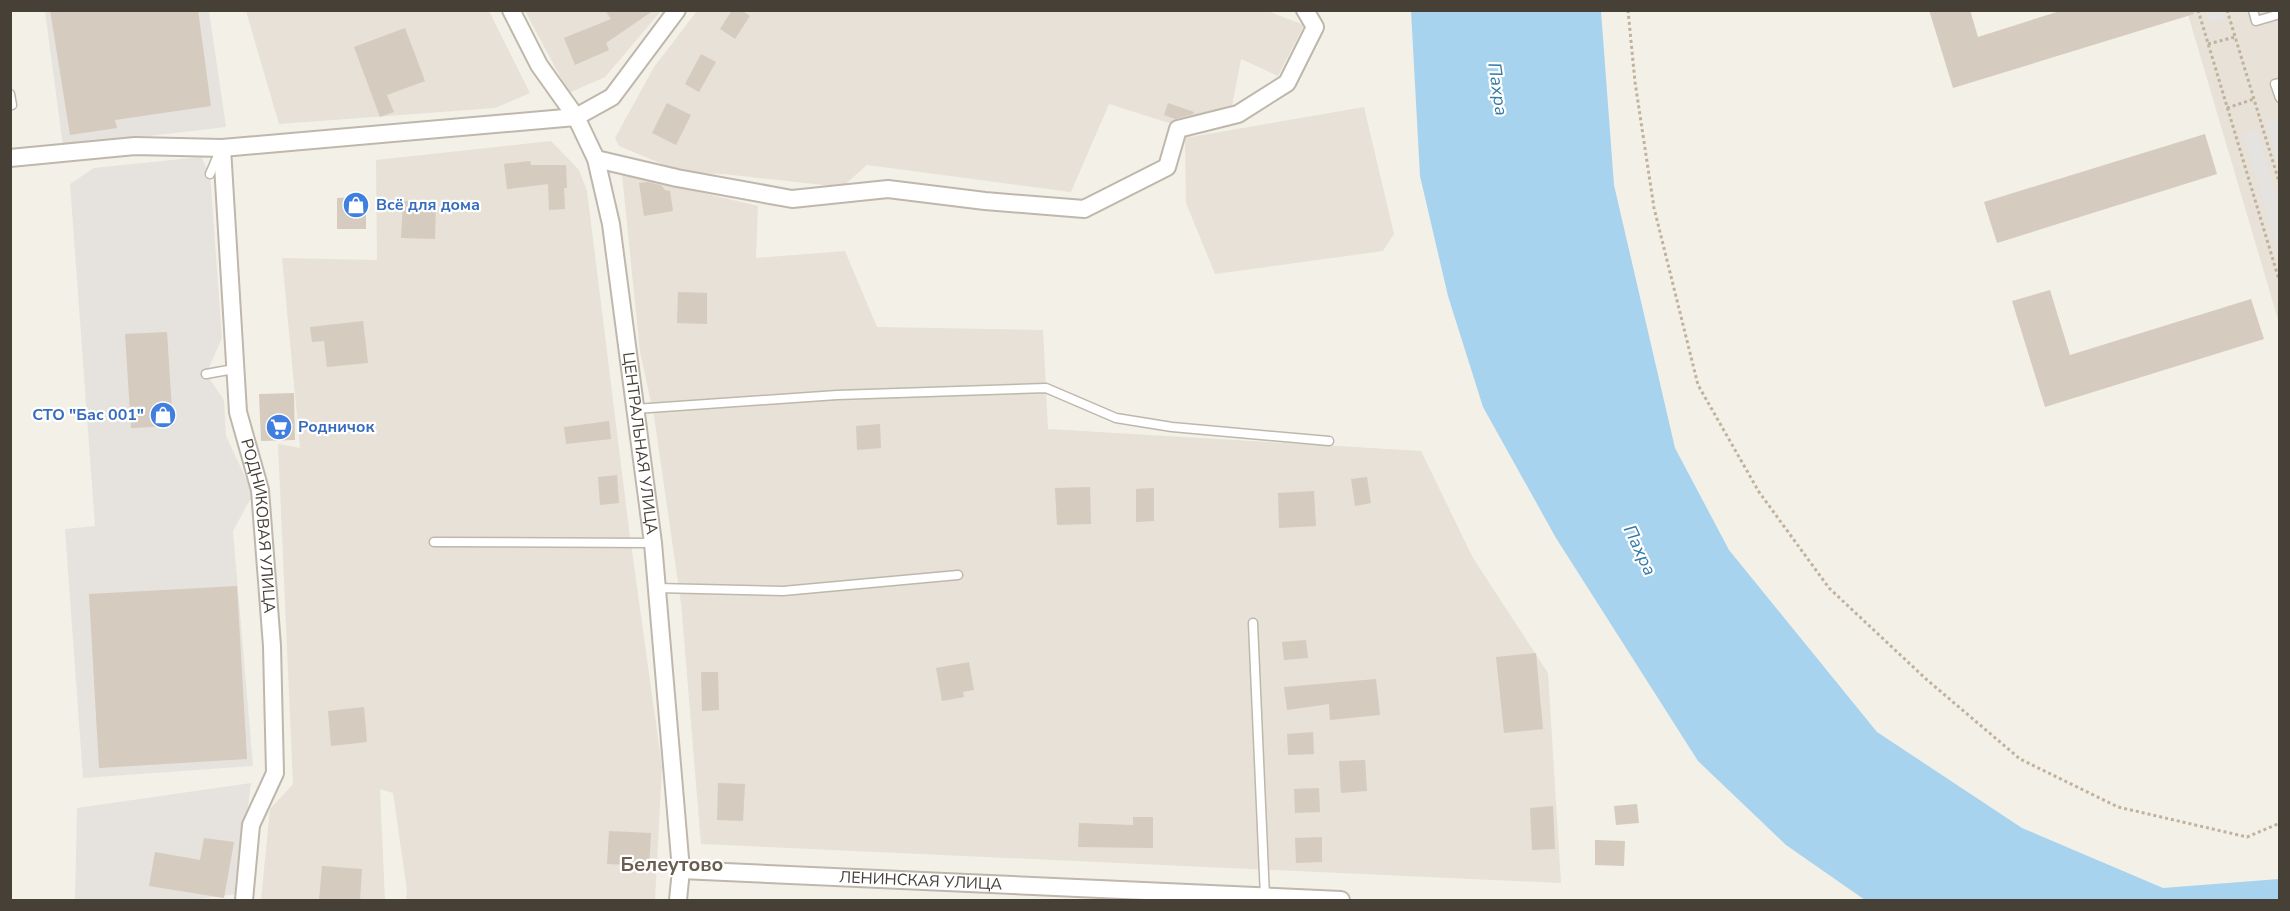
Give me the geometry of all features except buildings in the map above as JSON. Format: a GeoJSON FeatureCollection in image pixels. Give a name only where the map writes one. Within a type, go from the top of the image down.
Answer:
{"type":"FeatureCollection","features":[{"type":"Feature","properties":{"kind":"street","name":"ЦЕНТРАЛЬНАЯ УЛИЦА"},"geometry":{"type":"LineString","coordinates":[[511,10],[539,65],[576,117],[596,159],[611,224],[653,543],[681,870],[678,900]]}},
{"type":"Feature","properties":{"kind":"street"},"geometry":{"type":"LineString","coordinates":[[10,158],[135,146],[222,148],[576,117],[612,98],[677,10]]}},
{"type":"Feature","properties":{"kind":"street"},"geometry":{"type":"LineString","coordinates":[[596,159],[677,178],[792,199],[888,189],[985,201],[1084,209],[1167,167],[1178,129],[1238,114],[1287,83],[1315,27],[1305,10]]}},
{"type":"Feature","properties":{"kind":"street","name":"РОДНИКОВАЯ УЛИЦА"},"geometry":{"type":"LineString","coordinates":[[222,148],[238,412],[260,490],[272,646],[275,773],[251,825],[244,900]]}},
{"type":"Feature","properties":{"kind":"street","name":"ЛЕНИНСКАЯ УЛИЦА"},"geometry":{"type":"LineString","coordinates":[[681,870],[1341,900]]}},
{"type":"Feature","properties":{"kind":"lane"},"geometry":{"type":"LineString","coordinates":[[2253,10],[2256,21],[2280,14]]}},
{"type":"Feature","properties":{"kind":"lane"},"geometry":{"type":"LineString","coordinates":[[2280,83],[2275,84],[2280,98]]}},
{"type":"Feature","properties":{"kind":"lane"},"geometry":{"type":"LineString","coordinates":[[10,94],[12,105]]}},
{"type":"Feature","properties":{"kind":"lane"},"geometry":{"type":"LineString","coordinates":[[210,174],[222,148]]}},
{"type":"Feature","properties":{"kind":"lane"},"geometry":{"type":"LineString","coordinates":[[206,374],[234,369]]}},
{"type":"Feature","properties":{"kind":"lane"},"geometry":{"type":"LineString","coordinates":[[635,409],[837,395],[1046,388],[1116,418],[1172,427],[1329,441]]}},
{"type":"Feature","properties":{"kind":"lane"},"geometry":{"type":"LineString","coordinates":[[434,542],[653,543]]}},
{"type":"Feature","properties":{"kind":"lane"},"geometry":{"type":"LineString","coordinates":[[657,588],[783,591],[958,575]]}},
{"type":"Feature","properties":{"kind":"lane"},"geometry":{"type":"LineString","coordinates":[[1253,623],[1265,897]]}},
{"type":"Feature","properties":{"kind":"path"},"geometry":{"type":"LineString","coordinates":[[1628,10],[1635,82],[1654,208],[1698,385],[1759,492],[1829,588],[1926,679],[2020,759],[2118,807],[2247,837],[2280,823]]}},
{"type":"Feature","properties":{"kind":"path"},"geometry":{"type":"LineString","coordinates":[[2198,10],[2280,282]]}},
{"type":"Feature","properties":{"kind":"path"},"geometry":{"type":"LineString","coordinates":[[2227,10],[2280,185]]}},
{"type":"Feature","properties":{"kind":"path"},"geometry":{"type":"LineString","coordinates":[[2208,44],[2235,37]]}},
{"type":"Feature","properties":{"kind":"path"},"geometry":{"type":"LineString","coordinates":[[2227,108],[2254,99]]}},
{"type":"Feature","properties":{"kind":"shaded area"},"geometry":{"type":"Polygon","coordinates":[[[1265,10],[1304,25],[1278,76],[1241,59],[1231,112],[1169,123],[1109,104],[1071,192],[867,165],[842,187],[723,174],[684,173],[619,146],[615,138],[654,67],[697,11],[1265,10]]]}},
{"type":"Feature","properties":{"kind":"shaded area"},"geometry":{"type":"Polygon","coordinates":[[[45,11],[209,11],[226,127],[63,146],[45,11]]]}},
{"type":"Feature","properties":{"kind":"shaded area"},"geometry":{"type":"Polygon","coordinates":[[[246,11],[489,11],[530,93],[495,108],[279,124],[246,11]]]}},
{"type":"Feature","properties":{"kind":"shaded area"},"geometry":{"type":"Polygon","coordinates":[[[525,11],[661,11],[605,77],[569,93],[525,11]]]}},
{"type":"Feature","properties":{"kind":"shaded area"},"geometry":{"type":"Polygon","coordinates":[[[2187,11],[2279,11],[2279,323],[2187,11]]]}},
{"type":"Feature","properties":{"kind":"shaded area"},"geometry":{"type":"Polygon","coordinates":[[[2206,11],[2222,11],[2225,19],[2210,23],[2206,11]]]}},
{"type":"Feature","properties":{"kind":"shaded area"},"geometry":{"type":"Polygon","coordinates":[[[1364,107],[1394,234],[1383,251],[1215,274],[1186,203],[1185,138],[1364,107]]]}},
{"type":"Feature","properties":{"kind":"shaded area"},"geometry":{"type":"Polygon","coordinates":[[[2280,117],[2279,168],[2266,121],[2280,117]]]}},
{"type":"Feature","properties":{"kind":"shaded area"},"geometry":{"type":"Polygon","coordinates":[[[2257,129],[2279,204],[2279,256],[2243,133],[2257,129]]]}},
{"type":"Feature","properties":{"kind":"shaded area"},"geometry":{"type":"Polygon","coordinates":[[[551,141],[579,170],[587,191],[629,529],[662,767],[655,900],[406,900],[407,891],[393,793],[380,789],[385,900],[261,900],[270,809],[293,784],[278,444],[300,448],[282,258],[377,260],[376,160],[551,141]]]}},
{"type":"Feature","properties":{"kind":"shaded area"},"geometry":{"type":"Polygon","coordinates":[[[201,157],[210,174],[222,338],[206,374],[224,400],[226,436],[253,494],[233,531],[253,766],[83,778],[65,529],[95,526],[70,184],[94,168],[201,157]]]}},
{"type":"Feature","properties":{"kind":"shaded area"},"geometry":{"type":"Polygon","coordinates":[[[622,174],[758,206],[756,258],[845,251],[877,327],[1043,330],[1048,429],[1421,451],[1473,558],[1548,673],[1561,883],[701,844],[681,603],[654,416],[640,352],[622,174]]]}},
{"type":"Feature","properties":{"kind":"shaded area"},"geometry":{"type":"Polygon","coordinates":[[[251,783],[237,894],[191,900],[75,900],[77,808],[251,783]]]}},
{"type":"Feature","properties":{"kind":"water","name":"Пахра"},"geometry":{"type":"Polygon","coordinates":[[[1411,11],[1601,11],[1614,185],[1675,448],[1729,550],[1877,732],[2022,828],[2163,888],[2279,879],[2279,900],[1865,900],[1786,845],[1698,761],[1556,538],[1483,407],[1448,296],[1420,176],[1411,11]]]}},
{"type":"Feature","properties":{"kind":"place","name":"Всё для дома"},"geometry":{"type":"Point","coordinates":[356,205]}},
{"type":"Feature","properties":{"kind":"place","name":"СТО \"Бас 001\""},"geometry":{"type":"Point","coordinates":[163,415]}},
{"type":"Feature","properties":{"kind":"place","name":"Родничок"},"geometry":{"type":"Point","coordinates":[279,427]}},
{"type":"Feature","properties":{"kind":"district","name":"Белеутово"},"geometry":{"type":"Point","coordinates":[672,864]}}]}
